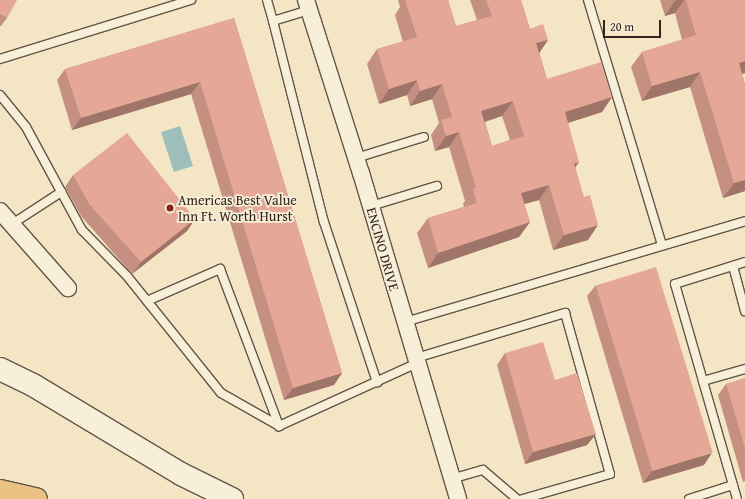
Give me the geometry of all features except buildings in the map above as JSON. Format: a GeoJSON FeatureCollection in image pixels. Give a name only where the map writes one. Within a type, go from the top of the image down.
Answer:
{"type":"FeatureCollection","features":[{"type":"Feature","properties":{"kind":"highway"},"geometry":{"type":"LineString","coordinates":[[0,491],[36,499]]}},
{"type":"Feature","properties":{"kind":"main road"},"geometry":{"type":"LineString","coordinates":[[0,369],[33,384],[181,474],[232,499]]}},
{"type":"Feature","properties":{"kind":"street","name":"ENCINO DRIVE"},"geometry":{"type":"LineString","coordinates":[[307,5],[371,206],[458,499]]}},
{"type":"Feature","properties":{"kind":"street"},"geometry":{"type":"LineString","coordinates":[[0,211],[68,288]]}},
{"type":"Feature","properties":{"kind":"lane"},"geometry":{"type":"LineString","coordinates":[[0,59],[191,0]]}},
{"type":"Feature","properties":{"kind":"lane"},"geometry":{"type":"LineString","coordinates":[[267,0],[324,222],[376,382]]}},
{"type":"Feature","properties":{"kind":"lane"},"geometry":{"type":"LineString","coordinates":[[588,0],[662,246]]}},
{"type":"Feature","properties":{"kind":"lane"},"geometry":{"type":"LineString","coordinates":[[273,21],[307,5]]}},
{"type":"Feature","properties":{"kind":"lane"},"geometry":{"type":"LineString","coordinates":[[0,95],[26,127],[82,230],[147,301],[221,393],[279,426]]}},
{"type":"Feature","properties":{"kind":"lane"},"geometry":{"type":"LineString","coordinates":[[356,158],[424,137]]}},
{"type":"Feature","properties":{"kind":"lane"},"geometry":{"type":"LineString","coordinates":[[371,206],[437,186]]}},
{"type":"Feature","properties":{"kind":"lane"},"geometry":{"type":"LineString","coordinates":[[12,224],[61,192]]}},
{"type":"Feature","properties":{"kind":"lane"},"geometry":{"type":"LineString","coordinates":[[405,322],[745,221]]}},
{"type":"Feature","properties":{"kind":"lane"},"geometry":{"type":"LineString","coordinates":[[737,499],[675,284],[745,262]]}},
{"type":"Feature","properties":{"kind":"lane"},"geometry":{"type":"LineString","coordinates":[[733,266],[745,310]]}},
{"type":"Feature","properties":{"kind":"lane"},"geometry":{"type":"LineString","coordinates":[[147,301],[220,269],[279,426]]}},
{"type":"Feature","properties":{"kind":"lane"},"geometry":{"type":"LineString","coordinates":[[279,426],[376,382],[416,361],[565,313],[610,474],[523,499]]}},
{"type":"Feature","properties":{"kind":"lane"},"geometry":{"type":"LineString","coordinates":[[703,381],[745,369]]}},
{"type":"Feature","properties":{"kind":"lane"},"geometry":{"type":"LineString","coordinates":[[452,479],[483,470],[517,499]]}},
{"type":"Feature","properties":{"kind":"lane"},"geometry":{"type":"LineString","coordinates":[[689,499],[733,485]]}},
{"type":"Feature","properties":{"kind":"water"},"geometry":{"type":"Polygon","coordinates":[[[180,126],[193,166],[174,172],[161,132],[180,126]]]}},
{"type":"Feature","properties":{"kind":"place","name":"Americas Best Value Inn Ft. Worth Hurst"},"geometry":{"type":"Point","coordinates":[170,208]}}]}
